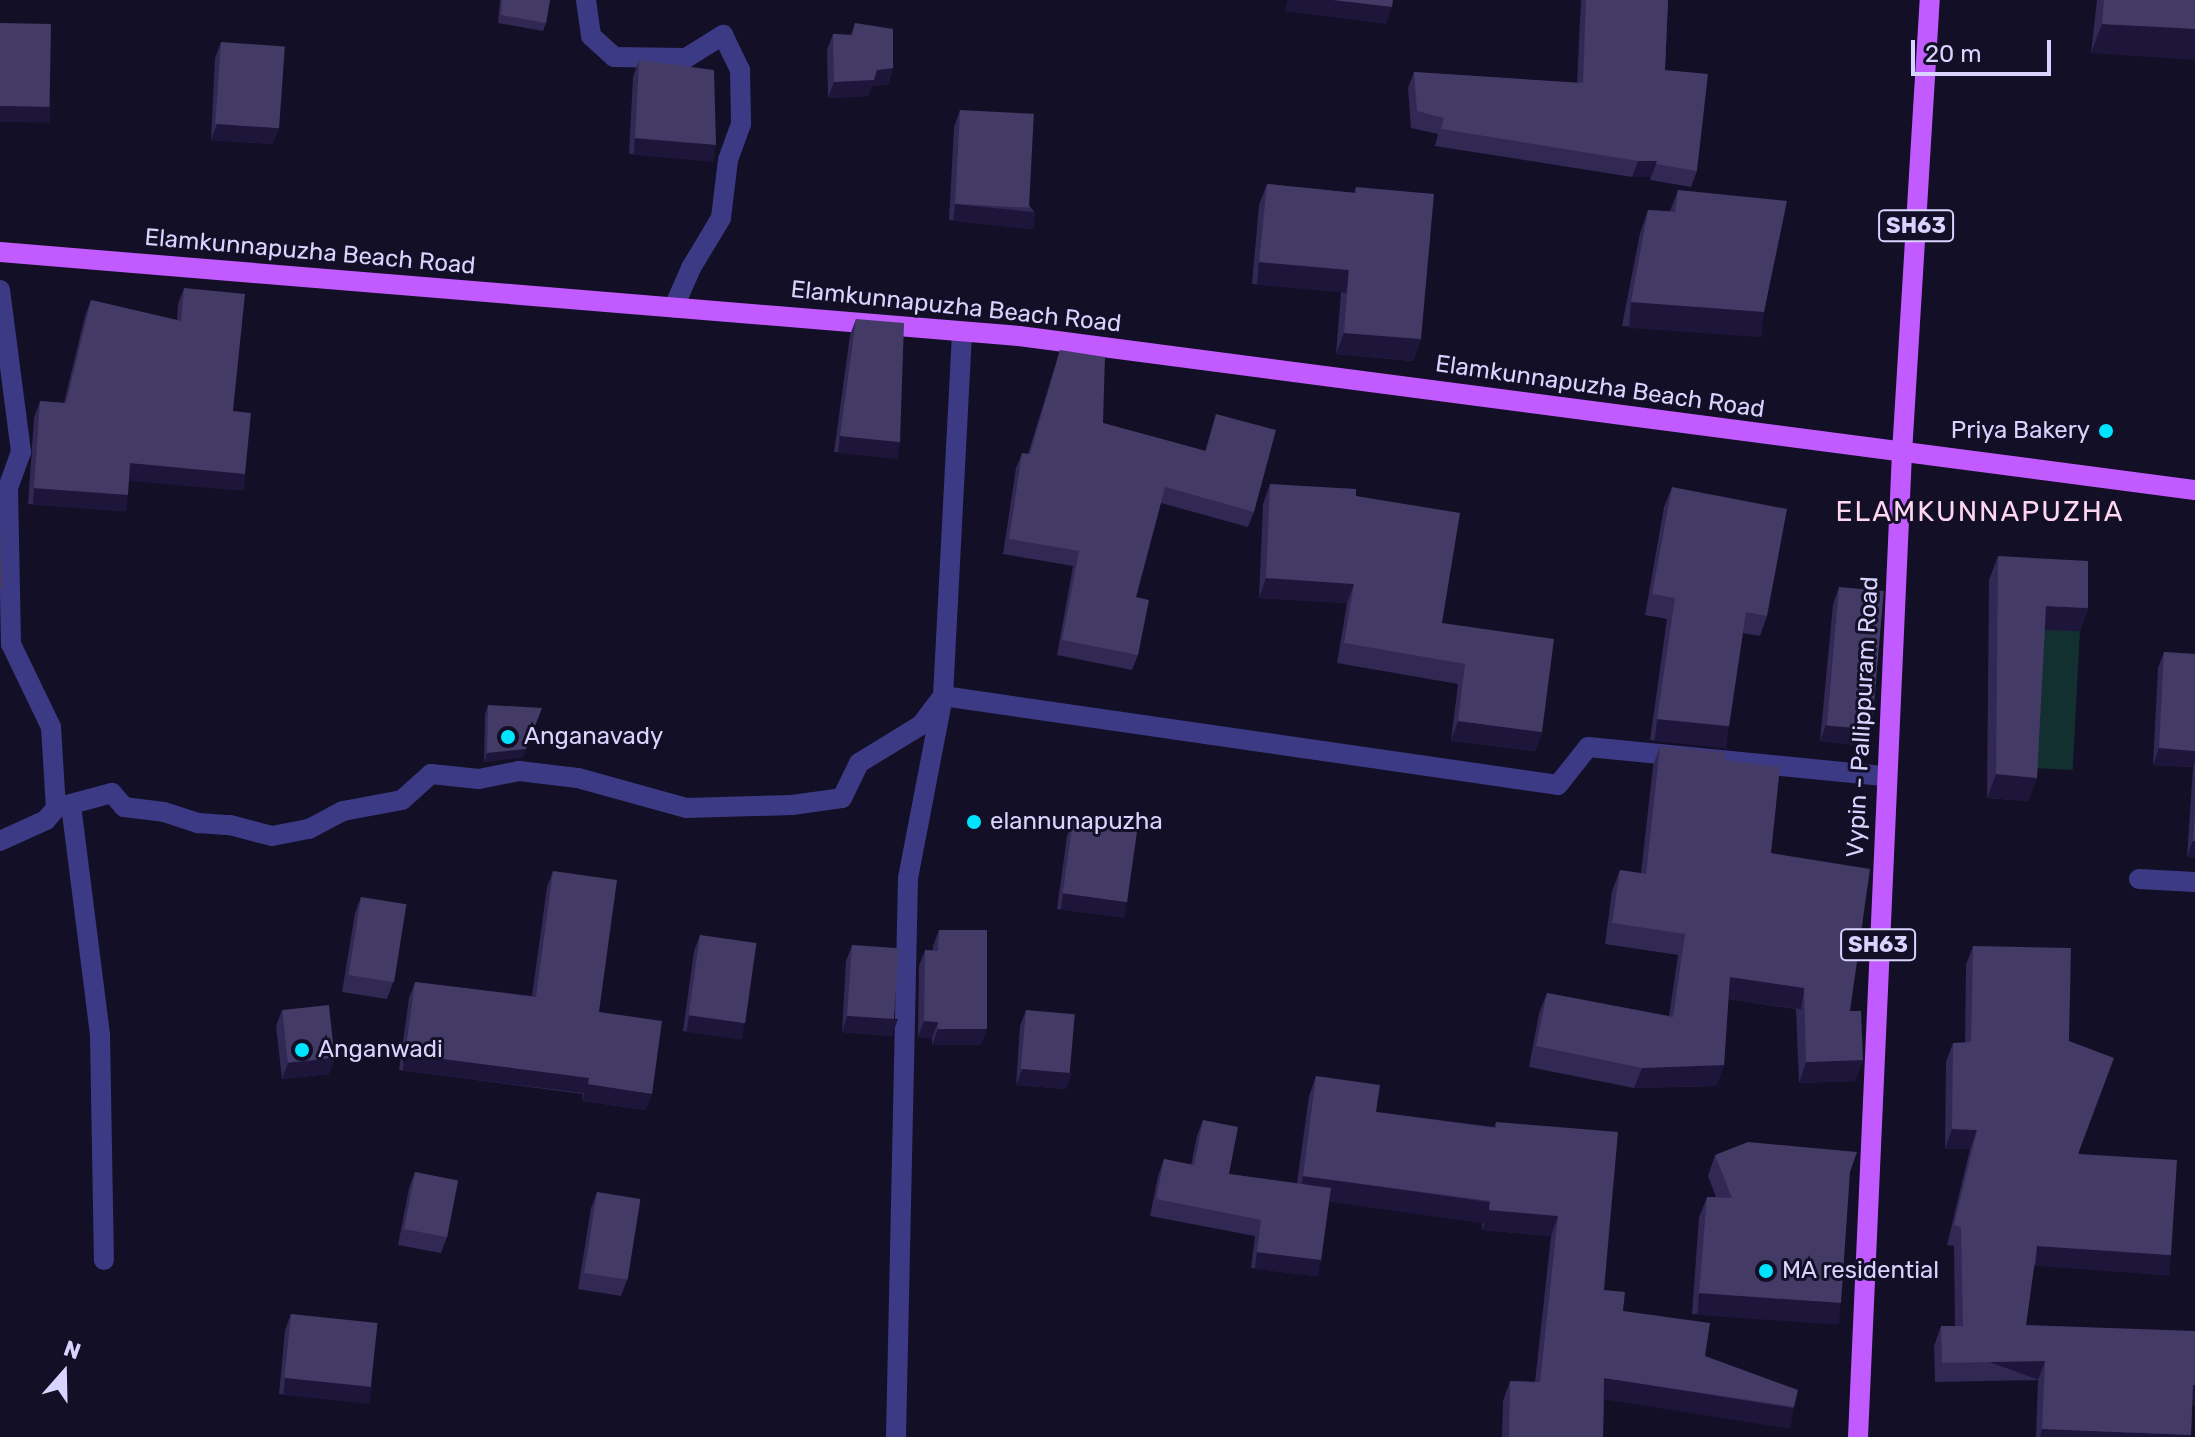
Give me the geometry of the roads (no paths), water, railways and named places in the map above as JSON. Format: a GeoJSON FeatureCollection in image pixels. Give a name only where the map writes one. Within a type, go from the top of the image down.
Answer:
{"type":"FeatureCollection","features":[{"type":"Feature","properties":{"kind":"main road","name":"Vypin - Pallippuram Road"},"geometry":{"type":"LineString","coordinates":[[1858,1437],[1902,453],[1930,0]]}},
{"type":"Feature","properties":{"kind":"main road","name":"Elamkunnapuzha Beach Road"},"geometry":{"type":"LineString","coordinates":[[0,252],[962,331],[2195,490]]}},
{"type":"Feature","properties":{"kind":"street"},"geometry":{"type":"LineString","coordinates":[[586,0],[591,36],[614,57],[686,58],[723,35],[740,70],[741,124],[728,160],[721,218],[691,268],[674,307]]}},
{"type":"Feature","properties":{"kind":"street"},"geometry":{"type":"LineString","coordinates":[[0,290],[21,452],[8,488],[11,644],[51,727],[100,1035],[104,1260]]}},
{"type":"Feature","properties":{"kind":"street"},"geometry":{"type":"LineString","coordinates":[[896,1437],[908,878],[943,696],[962,331]]}},
{"type":"Feature","properties":{"kind":"street"},"geometry":{"type":"LineString","coordinates":[[0,841],[46,820],[64,806],[112,793],[124,807],[149,809],[198,823],[230,825],[272,836],[309,829],[343,811],[402,800],[431,774],[479,779],[519,771],[578,778],[686,808],[792,805],[842,798],[859,763],[921,725],[943,696]]}},
{"type":"Feature","properties":{"kind":"street"},"geometry":{"type":"LineString","coordinates":[[943,696],[1558,785],[1588,747],[1886,776]]}},
{"type":"Feature","properties":{"kind":"street"},"geometry":{"type":"LineString","coordinates":[[2139,879],[2195,882]]}},
{"type":"Feature","properties":{"kind":"place","name":"Priya Bakery"},"geometry":{"type":"Point","coordinates":[2106,431]}},
{"type":"Feature","properties":{"kind":"place","name":"Anganavady"},"geometry":{"type":"Point","coordinates":[508,737]}},
{"type":"Feature","properties":{"kind":"place","name":"elannunapuzha"},"geometry":{"type":"Point","coordinates":[974,822]}},
{"type":"Feature","properties":{"kind":"place","name":"Anganwadi"},"geometry":{"type":"Point","coordinates":[302,1050]}},
{"type":"Feature","properties":{"kind":"place","name":"MA residential"},"geometry":{"type":"Point","coordinates":[1766,1271]}},
{"type":"Feature","properties":{"kind":"district","name":"ELAMKUNNAPUZHA"},"geometry":{"type":"Point","coordinates":[1980,512]}}]}
